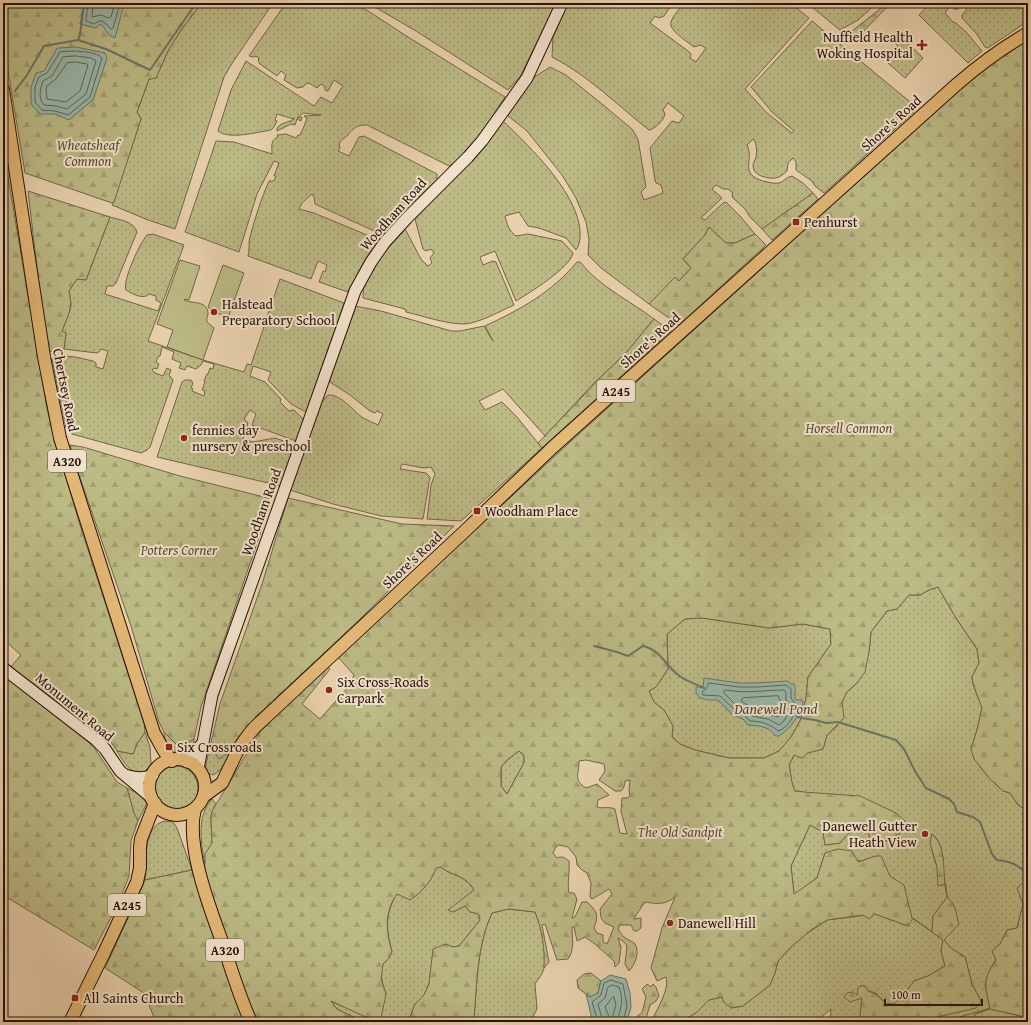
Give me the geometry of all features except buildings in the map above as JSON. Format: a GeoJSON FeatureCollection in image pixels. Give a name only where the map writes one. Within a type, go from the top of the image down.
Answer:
{"type":"FeatureCollection","features":[{"type":"Feature","properties":{"kind":"main road","name":"Shore's Road"},"geometry":{"type":"LineString","coordinates":[[204,796],[222,783],[239,748],[255,728],[552,448],[956,84],[977,67],[1028,33]]}},
{"type":"Feature","properties":{"kind":"main road","name":"Chertsey Road"},"geometry":{"type":"LineString","coordinates":[[3,89],[43,349],[60,438],[154,733],[157,754],[155,772]]}},
{"type":"Feature","properties":{"kind":"main road","name":"Chertsey Road"},"geometry":{"type":"LineString","coordinates":[[154,733],[172,760]]}},
{"type":"Feature","properties":{"kind":"main road"},"geometry":{"type":"LineString","coordinates":[[155,772],[163,764],[172,760],[177,760],[188,762],[201,774],[214,780],[227,773]]}},
{"type":"Feature","properties":{"kind":"main road","name":"A245"},"geometry":{"type":"LineString","coordinates":[[70,1022],[137,882],[140,868],[140,847],[153,801],[150,791],[150,783],[155,772]]}},
{"type":"Feature","properties":{"kind":"main road"},"geometry":{"type":"LineString","coordinates":[[201,774],[205,787],[204,796]]}},
{"type":"Feature","properties":{"kind":"main road","name":"A245"},"geometry":{"type":"LineString","coordinates":[[195,809],[204,796]]}},
{"type":"Feature","properties":{"kind":"main road"},"geometry":{"type":"LineString","coordinates":[[153,801],[166,813],[178,815],[195,809]]}},
{"type":"Feature","properties":{"kind":"main road","name":"A320"},"geometry":{"type":"LineString","coordinates":[[195,809],[193,815],[195,853]]}},
{"type":"Feature","properties":{"kind":"main road"},"geometry":{"type":"LineString","coordinates":[[144,832],[149,824],[166,813]]}},
{"type":"Feature","properties":{"kind":"main road","name":"A320"},"geometry":{"type":"LineString","coordinates":[[178,815],[186,828],[195,853],[208,903],[251,1022]]}},
{"type":"Feature","properties":{"kind":"street","name":"Woodham Road"},"geometry":{"type":"LineString","coordinates":[[201,774],[202,743],[212,695],[354,291],[385,242],[482,141],[527,78],[562,3]]}},
{"type":"Feature","properties":{"kind":"street","name":"Monument Road"},"geometry":{"type":"LineString","coordinates":[[3,668],[96,740],[105,749],[123,774],[153,801]]}},
{"type":"Feature","properties":{"kind":"street","name":"Woodham Road"},"geometry":{"type":"LineString","coordinates":[[188,762],[202,743]]}},
{"type":"Feature","properties":{"kind":"street"},"geometry":{"type":"LineString","coordinates":[[123,774],[137,778],[155,772]]}},
{"type":"Feature","properties":{"kind":"green space","name":"Wheatsheaf Common"},"geometry":{"type":"Polygon","coordinates":[[[3,3],[202,3],[181,30],[168,51],[156,78],[149,79],[137,112],[141,119],[114,202],[112,203],[25,173],[3,41],[3,3]]]}},
{"type":"Feature","properties":{"kind":"green space"},"geometry":{"type":"Polygon","coordinates":[[[202,3],[273,3],[224,77],[175,229],[148,220],[112,205],[141,119],[137,112],[149,79],[156,78],[168,51],[181,30],[202,3]]]}},
{"type":"Feature","properties":{"kind":"green space"},"geometry":{"type":"Polygon","coordinates":[[[286,3],[352,3],[368,11],[505,97],[473,145],[457,161],[449,166],[367,125],[356,127],[341,141],[338,151],[349,156],[359,137],[364,136],[437,174],[437,180],[406,209],[383,235],[315,204],[312,194],[302,203],[299,209],[314,213],[379,240],[366,258],[348,292],[319,282],[327,265],[318,261],[311,279],[248,256],[250,237],[256,216],[269,181],[274,181],[276,176],[274,176],[279,163],[274,161],[257,194],[239,252],[185,232],[216,141],[234,142],[272,154],[272,144],[275,138],[278,137],[277,135],[286,134],[296,138],[300,135],[307,118],[304,116],[321,115],[303,113],[297,118],[302,117],[301,121],[297,119],[295,125],[291,124],[277,131],[277,128],[281,125],[294,119],[277,114],[275,120],[277,121],[271,130],[251,134],[229,135],[218,131],[231,90],[246,61],[314,106],[321,97],[332,103],[343,86],[334,80],[328,91],[325,90],[325,87],[321,84],[317,88],[309,83],[303,87],[297,88],[284,80],[286,75],[281,71],[277,76],[260,64],[258,61],[259,58],[256,56],[249,56],[286,3]]]}},
{"type":"Feature","properties":{"kind":"green space"},"geometry":{"type":"Polygon","coordinates":[[[368,3],[556,3],[520,77],[508,90],[416,31],[368,3]]]}},
{"type":"Feature","properties":{"kind":"green space"},"geometry":{"type":"Polygon","coordinates":[[[568,3],[673,3],[664,16],[659,18],[655,16],[650,23],[688,51],[691,54],[690,58],[696,62],[706,48],[700,45],[694,47],[675,32],[671,25],[673,17],[684,3],[790,3],[809,18],[745,89],[767,113],[792,133],[794,131],[772,112],[751,87],[812,21],[915,106],[916,110],[824,193],[815,186],[812,181],[796,170],[796,162],[793,158],[788,163],[787,171],[779,177],[769,178],[755,172],[753,166],[757,150],[753,139],[747,145],[749,151],[749,170],[755,178],[775,183],[781,182],[792,176],[803,183],[813,193],[762,229],[750,217],[745,209],[733,198],[733,193],[728,189],[723,189],[716,185],[712,189],[722,198],[701,218],[705,220],[726,202],[755,234],[735,243],[726,243],[709,227],[705,235],[683,259],[691,268],[679,281],[675,278],[649,304],[601,268],[588,255],[589,239],[586,222],[576,198],[562,175],[527,131],[507,115],[533,78],[550,67],[566,75],[632,129],[638,139],[646,187],[641,192],[644,200],[663,193],[661,185],[656,183],[655,180],[650,148],[672,121],[679,123],[684,116],[668,103],[663,110],[665,114],[663,119],[649,130],[590,82],[565,64],[552,57],[553,37],[568,3]]]}},
{"type":"Feature","properties":{"kind":"green space"},"geometry":{"type":"Polygon","coordinates":[[[807,3],[877,3],[858,20],[840,30],[807,3]]]}},
{"type":"Feature","properties":{"kind":"green space"},"geometry":{"type":"Polygon","coordinates":[[[885,3],[888,6],[854,41],[847,35],[880,9],[885,3]]]}},
{"type":"Feature","properties":{"kind":"green space"},"geometry":{"type":"Polygon","coordinates":[[[930,3],[1028,3],[1028,25],[1025,23],[988,48],[985,47],[976,33],[962,18],[962,15],[967,9],[962,5],[958,9],[954,9],[950,6],[945,13],[953,22],[966,32],[982,51],[968,63],[919,15],[930,3]]]}},
{"type":"Feature","properties":{"kind":"green space"},"geometry":{"type":"Polygon","coordinates":[[[901,37],[923,58],[905,78],[888,63],[895,56],[891,52],[898,46],[895,43],[901,37]]]}},
{"type":"Feature","properties":{"kind":"green space","name":"Horsell Common"},"geometry":{"type":"Polygon","coordinates":[[[1028,40],[1028,811],[1018,805],[1010,793],[1003,791],[990,779],[974,759],[971,749],[982,708],[972,677],[979,663],[977,649],[956,618],[938,587],[920,595],[909,595],[897,609],[887,611],[871,632],[865,672],[857,683],[847,692],[842,702],[844,718],[827,735],[823,749],[808,753],[802,758],[794,755],[789,765],[795,791],[860,796],[896,813],[905,821],[906,827],[892,838],[874,844],[870,839],[868,830],[855,829],[840,843],[825,845],[823,832],[810,825],[791,866],[794,894],[817,878],[825,853],[838,849],[852,851],[858,862],[881,856],[890,876],[904,885],[912,918],[908,926],[875,914],[869,919],[863,915],[827,920],[811,930],[791,947],[778,961],[770,985],[743,1006],[731,1008],[724,1002],[722,997],[709,1000],[697,1012],[681,1022],[651,1022],[662,1000],[667,982],[666,977],[657,981],[651,968],[662,928],[675,897],[661,903],[645,902],[634,919],[641,918],[641,928],[637,931],[634,931],[631,925],[620,925],[618,929],[624,937],[635,944],[637,951],[636,958],[629,971],[625,964],[627,946],[624,942],[618,938],[621,947],[619,963],[615,967],[614,961],[585,937],[577,941],[574,927],[572,927],[572,952],[568,959],[557,960],[545,924],[542,925],[549,962],[544,968],[544,954],[540,925],[535,912],[509,909],[492,913],[483,938],[478,964],[474,1018],[479,1022],[408,1022],[415,1004],[424,995],[429,984],[433,949],[445,944],[453,947],[459,946],[480,920],[477,914],[470,912],[465,906],[453,912],[448,910],[474,890],[467,881],[441,867],[436,868],[429,882],[410,900],[397,894],[390,908],[387,922],[388,937],[392,952],[383,964],[381,980],[386,994],[381,1018],[368,1018],[331,1001],[337,1009],[363,1022],[156,1022],[144,993],[105,968],[145,880],[192,870],[205,864],[205,854],[212,843],[212,811],[260,732],[327,666],[330,669],[302,704],[320,719],[350,685],[354,675],[338,657],[568,444],[982,69],[1028,40]],[[702,618],[685,619],[667,634],[668,669],[656,687],[649,691],[654,702],[664,710],[673,726],[672,737],[680,744],[695,750],[729,758],[764,758],[779,751],[791,737],[801,719],[806,698],[808,677],[831,644],[830,629],[803,624],[769,628],[702,618]],[[519,751],[507,760],[501,767],[501,786],[507,794],[524,763],[524,756],[519,751]],[[586,760],[579,761],[579,782],[586,788],[597,784],[609,795],[598,800],[597,807],[615,809],[620,833],[627,834],[621,811],[622,798],[627,798],[630,796],[630,780],[625,781],[624,787],[621,791],[615,791],[599,780],[605,771],[604,764],[586,760]],[[559,845],[553,853],[557,858],[563,857],[569,861],[569,893],[574,893],[577,899],[572,918],[575,917],[582,902],[587,902],[593,908],[597,916],[594,928],[597,933],[603,935],[603,942],[607,944],[614,927],[605,923],[601,918],[600,909],[612,894],[609,889],[592,899],[590,897],[591,883],[587,873],[577,865],[576,857],[568,847],[559,845]]]}},
{"type":"Feature","properties":{"kind":"green space"},"geometry":{"type":"Polygon","coordinates":[[[503,121],[540,159],[565,191],[579,223],[580,239],[576,250],[566,238],[539,228],[528,226],[519,212],[505,216],[509,227],[516,236],[528,234],[562,241],[573,253],[565,266],[548,280],[516,301],[495,251],[480,257],[483,265],[493,261],[496,262],[514,305],[483,319],[464,324],[435,320],[406,312],[405,309],[363,298],[364,285],[371,270],[405,229],[421,259],[428,266],[432,263],[430,258],[434,253],[431,249],[426,251],[423,249],[415,219],[478,151],[503,121]]]}},
{"type":"Feature","properties":{"kind":"green space"},"geometry":{"type":"Polygon","coordinates":[[[3,147],[47,409],[80,525],[144,723],[145,732],[137,744],[133,754],[117,751],[109,739],[95,728],[10,668],[21,655],[3,639],[3,147]]]}},
{"type":"Feature","properties":{"kind":"green space"},"geometry":{"type":"Polygon","coordinates":[[[28,191],[110,217],[86,280],[77,279],[69,291],[71,304],[62,331],[66,333],[64,349],[47,352],[28,191]]]}},
{"type":"Feature","properties":{"kind":"green space"},"geometry":{"type":"Polygon","coordinates":[[[813,193],[818,199],[772,240],[762,229],[813,193]]]}},
{"type":"Feature","properties":{"kind":"green space"},"geometry":{"type":"Polygon","coordinates":[[[110,217],[130,223],[137,232],[116,283],[113,286],[107,286],[105,294],[158,311],[161,303],[156,300],[156,296],[149,294],[147,296],[135,295],[126,290],[125,285],[132,262],[147,235],[153,234],[184,245],[148,341],[244,372],[247,364],[251,365],[280,279],[344,303],[306,412],[291,404],[268,380],[271,372],[253,366],[250,376],[265,382],[281,399],[280,402],[289,411],[294,410],[304,420],[296,441],[252,425],[256,414],[250,410],[244,419],[248,423],[243,439],[253,442],[275,438],[295,445],[281,486],[157,457],[182,382],[185,380],[191,380],[193,383],[191,388],[193,389],[192,391],[204,396],[205,391],[202,390],[204,381],[210,368],[213,369],[214,364],[203,361],[196,369],[187,366],[185,370],[179,368],[181,363],[172,359],[174,352],[162,347],[160,356],[156,362],[159,364],[157,369],[154,368],[152,370],[163,376],[167,368],[171,370],[169,375],[173,380],[150,447],[147,450],[141,453],[72,434],[66,428],[52,359],[62,356],[77,357],[93,361],[96,363],[96,367],[103,369],[108,351],[101,349],[97,353],[64,349],[66,333],[62,331],[71,305],[69,291],[77,279],[86,280],[110,217]]]}},
{"type":"Feature","properties":{"kind":"green space"},"geometry":{"type":"Polygon","coordinates":[[[709,227],[726,243],[735,243],[755,234],[766,245],[679,325],[649,304],[675,277],[679,281],[691,268],[683,259],[705,235],[709,227]]]}},
{"type":"Feature","properties":{"kind":"green space"},"geometry":{"type":"Polygon","coordinates":[[[180,260],[200,266],[189,300],[184,300],[199,303],[205,306],[208,313],[207,322],[214,328],[203,360],[167,347],[173,330],[157,324],[180,260]]]}},
{"type":"Feature","properties":{"kind":"green space"},"geometry":{"type":"Polygon","coordinates":[[[577,262],[580,262],[596,279],[654,319],[625,354],[593,384],[545,436],[503,389],[479,401],[485,410],[502,402],[516,416],[542,448],[461,521],[427,519],[431,485],[435,474],[431,467],[424,468],[402,464],[400,469],[426,473],[430,477],[423,519],[381,516],[333,504],[290,490],[321,403],[328,395],[338,397],[363,418],[378,425],[383,414],[377,411],[375,413],[370,411],[350,395],[330,382],[330,378],[355,306],[381,311],[451,331],[460,331],[484,326],[493,341],[485,326],[535,299],[557,283],[577,262]]]}},
{"type":"Feature","properties":{"kind":"green space"},"geometry":{"type":"Polygon","coordinates":[[[223,265],[244,273],[227,317],[212,311],[208,307],[223,265]]]}},
{"type":"Feature","properties":{"kind":"green space"},"geometry":{"type":"Polygon","coordinates":[[[654,319],[671,331],[542,448],[538,443],[625,354],[654,319]]]}},
{"type":"Feature","properties":{"kind":"green space","name":"Potters Corner"},"geometry":{"type":"Polygon","coordinates":[[[70,445],[83,447],[180,476],[272,499],[201,707],[194,739],[179,747],[164,732],[159,722],[131,626],[70,445]]]}},
{"type":"Feature","properties":{"kind":"green space"},"geometry":{"type":"Polygon","coordinates":[[[288,498],[402,524],[454,526],[359,620],[254,719],[240,735],[227,754],[219,759],[210,747],[220,704],[263,581],[288,498]]]}},
{"type":"Feature","properties":{"kind":"green space"},"geometry":{"type":"Polygon","coordinates":[[[938,587],[956,618],[977,649],[979,663],[972,677],[982,708],[971,749],[980,767],[990,779],[1003,791],[1010,793],[1018,805],[1028,811],[1028,876],[1020,897],[1023,904],[1017,928],[1007,930],[1000,944],[992,951],[996,960],[985,984],[990,1009],[943,1022],[916,1022],[981,1001],[972,984],[965,957],[952,949],[943,940],[941,951],[945,966],[928,976],[914,981],[895,1004],[886,1004],[874,992],[865,992],[859,995],[855,999],[862,998],[860,1016],[857,1022],[830,1022],[831,1009],[816,1022],[681,1022],[697,1012],[709,1000],[722,997],[731,1008],[743,1006],[770,985],[778,961],[791,947],[802,937],[827,920],[875,914],[908,926],[890,876],[876,856],[857,861],[825,853],[817,878],[794,895],[791,866],[810,825],[823,832],[825,845],[840,843],[855,829],[868,830],[870,839],[874,844],[888,841],[900,834],[804,792],[795,791],[789,765],[794,755],[823,749],[827,735],[837,726],[842,702],[847,692],[857,683],[869,652],[871,632],[887,611],[897,609],[909,595],[920,595],[938,587]],[[932,834],[932,850],[937,867],[943,868],[940,845],[932,834]],[[948,897],[933,916],[932,932],[943,940],[948,897]]]}},
{"type":"Feature","properties":{"kind":"green space"},"geometry":{"type":"Polygon","coordinates":[[[702,618],[769,628],[803,624],[830,629],[831,644],[808,677],[806,698],[801,719],[791,737],[779,751],[764,758],[729,758],[695,750],[680,744],[672,737],[673,726],[664,710],[654,702],[649,691],[656,687],[668,669],[667,634],[685,619],[702,618]]]}},
{"type":"Feature","properties":{"kind":"green space"},"geometry":{"type":"Polygon","coordinates":[[[3,675],[71,727],[93,746],[117,782],[127,788],[134,813],[138,821],[131,841],[129,876],[118,904],[94,950],[3,895],[3,675]]]}},
{"type":"Feature","properties":{"kind":"green space"},"geometry":{"type":"Polygon","coordinates":[[[145,732],[150,747],[151,764],[141,773],[136,773],[127,766],[117,751],[133,754],[137,744],[145,732]]]}},
{"type":"Feature","properties":{"kind":"green space"},"geometry":{"type":"Polygon","coordinates":[[[164,732],[174,742],[185,742],[194,739],[189,751],[179,753],[174,750],[169,746],[164,732]]]}},
{"type":"Feature","properties":{"kind":"green space"},"geometry":{"type":"Polygon","coordinates":[[[210,747],[215,753],[227,754],[230,750],[224,765],[213,775],[207,773],[205,768],[210,747]]]}},
{"type":"Feature","properties":{"kind":"green space"},"geometry":{"type":"Polygon","coordinates":[[[519,751],[524,756],[524,763],[507,794],[501,786],[501,767],[507,760],[519,751]]]}},
{"type":"Feature","properties":{"kind":"green space"},"geometry":{"type":"Polygon","coordinates":[[[180,766],[192,772],[197,780],[197,796],[192,804],[184,809],[172,810],[160,804],[155,796],[154,784],[160,772],[168,767],[180,766]]]}},
{"type":"Feature","properties":{"kind":"green space"},"geometry":{"type":"Polygon","coordinates":[[[127,788],[139,794],[147,803],[138,821],[134,814],[127,788]]]}},
{"type":"Feature","properties":{"kind":"green space"},"geometry":{"type":"Polygon","coordinates":[[[212,799],[216,804],[211,818],[212,845],[205,864],[201,830],[204,813],[212,799]]]}},
{"type":"Feature","properties":{"kind":"green space"},"geometry":{"type":"Polygon","coordinates":[[[165,821],[173,822],[177,828],[192,870],[145,880],[146,855],[149,837],[152,830],[158,824],[165,821]]]}},
{"type":"Feature","properties":{"kind":"green space"},"geometry":{"type":"Polygon","coordinates":[[[932,834],[941,847],[944,863],[945,884],[938,886],[937,867],[930,843],[932,834]]]}},
{"type":"Feature","properties":{"kind":"green space"},"geometry":{"type":"Polygon","coordinates":[[[436,867],[441,867],[467,881],[474,890],[453,912],[465,906],[470,912],[477,914],[480,920],[459,946],[453,947],[445,944],[431,969],[429,984],[424,995],[415,1004],[408,1022],[363,1022],[337,1009],[331,1001],[343,1007],[386,994],[381,970],[384,962],[392,951],[388,929],[390,908],[397,894],[417,895],[429,882],[436,867]]]}},
{"type":"Feature","properties":{"kind":"green space"},"geometry":{"type":"Polygon","coordinates":[[[1028,876],[1028,1022],[1025,1022],[1021,1016],[990,1009],[975,1014],[972,1022],[943,1022],[990,1008],[986,983],[988,973],[996,960],[992,951],[1000,944],[1007,930],[1017,928],[1023,904],[1017,888],[1028,876]]]}},
{"type":"Feature","properties":{"kind":"green space"},"geometry":{"type":"Polygon","coordinates":[[[947,895],[954,905],[959,924],[944,940],[952,949],[965,957],[972,984],[981,1001],[976,1008],[916,1022],[857,1022],[860,1016],[862,998],[850,1002],[844,997],[847,993],[853,992],[857,995],[858,988],[862,985],[866,987],[868,991],[876,994],[886,1004],[894,1004],[914,981],[928,976],[945,966],[941,951],[943,940],[932,932],[933,916],[947,895]]]}},
{"type":"Feature","properties":{"kind":"green space"},"geometry":{"type":"Polygon","coordinates":[[[508,909],[535,912],[540,924],[545,962],[543,972],[535,984],[537,1009],[530,1022],[479,1022],[474,1018],[478,964],[483,938],[492,913],[508,909]]]}},
{"type":"Feature","properties":{"kind":"green space"},"geometry":{"type":"Polygon","coordinates":[[[591,973],[601,981],[598,993],[590,997],[578,988],[577,980],[584,974],[591,973]]]}},
{"type":"Feature","properties":{"kind":"green space"},"geometry":{"type":"Polygon","coordinates":[[[647,984],[651,987],[653,984],[656,987],[659,996],[656,1001],[650,1005],[645,1022],[635,1022],[637,1016],[642,1013],[646,997],[642,989],[647,984]]]}},
{"type":"Feature","properties":{"kind":"green space"},"geometry":{"type":"Polygon","coordinates":[[[990,1009],[1021,1016],[1025,1022],[972,1022],[975,1014],[990,1009]]]}},
{"type":"Feature","properties":{"kind":"water"},"geometry":{"type":"Polygon","coordinates":[[[84,3],[127,3],[123,8],[115,38],[109,35],[100,24],[96,28],[80,24],[84,3]]]}},
{"type":"Feature","properties":{"kind":"water"},"geometry":{"type":"Polygon","coordinates":[[[76,47],[105,53],[107,58],[93,100],[69,120],[55,114],[40,114],[31,104],[31,87],[36,73],[44,71],[57,48],[76,47]]]}},
{"type":"Feature","properties":{"kind":"water","name":"Danewell Pond"},"geometry":{"type":"Polygon","coordinates":[[[704,678],[739,683],[788,681],[795,686],[796,700],[802,700],[803,703],[791,726],[779,736],[775,736],[767,728],[748,725],[743,719],[733,715],[718,700],[700,698],[696,693],[696,687],[703,687],[704,678]]]}},
{"type":"Feature","properties":{"kind":"water"},"geometry":{"type":"Polygon","coordinates":[[[610,975],[626,979],[630,993],[631,1007],[627,1022],[596,1022],[592,1019],[586,994],[590,997],[598,993],[601,981],[610,975]]]}},
{"type":"Feature","properties":{"kind":"waterway"},"geometry":{"type":"LineString","coordinates":[[78,40],[84,3]]}},
{"type":"Feature","properties":{"kind":"waterway"},"geometry":{"type":"LineString","coordinates":[[15,91],[27,75],[44,46],[78,40],[106,49],[150,70],[196,3]]}},
{"type":"Feature","properties":{"kind":"waterway"},"geometry":{"type":"LineString","coordinates":[[594,646],[628,656],[643,646],[649,648],[655,651],[681,677],[704,688]]}},
{"type":"Feature","properties":{"kind":"waterway"},"geometry":{"type":"LineString","coordinates":[[797,716],[826,723],[838,722],[896,740],[904,749],[916,773],[926,788],[949,799],[954,804],[957,812],[973,817],[980,822],[992,854],[997,860],[1014,864],[1028,875]]}},
{"type":"Feature","properties":{"kind":"place","name":"Nuffield Health Woking Hospital"},"geometry":{"type":"Point","coordinates":[922,45]}},
{"type":"Feature","properties":{"kind":"place","name":"Penhurst"},"geometry":{"type":"Point","coordinates":[796,222]}},
{"type":"Feature","properties":{"kind":"place","name":"Halstead Preparatory School"},"geometry":{"type":"Point","coordinates":[214,312]}},
{"type":"Feature","properties":{"kind":"place","name":"fennies day nursery & preschool"},"geometry":{"type":"Point","coordinates":[184,438]}},
{"type":"Feature","properties":{"kind":"place","name":"Woodham Place"},"geometry":{"type":"Point","coordinates":[477,511]}},
{"type":"Feature","properties":{"kind":"place","name":"Six Cross-Roads Carpark"},"geometry":{"type":"Point","coordinates":[329,690]}},
{"type":"Feature","properties":{"kind":"place","name":"Six Crossroads"},"geometry":{"type":"Point","coordinates":[169,747]}},
{"type":"Feature","properties":{"kind":"place","name":"Danewell Gutter Heath View"},"geometry":{"type":"Point","coordinates":[925,834]}},
{"type":"Feature","properties":{"kind":"place","name":"Danewell Hill"},"geometry":{"type":"Point","coordinates":[670,923]}},
{"type":"Feature","properties":{"kind":"place","name":"All Saints Church"},"geometry":{"type":"Point","coordinates":[75,998]}},
{"type":"Feature","properties":{"kind":"park label","name":"The Old Sandpit"},"geometry":{"type":"Point","coordinates":[680,832]}}]}
